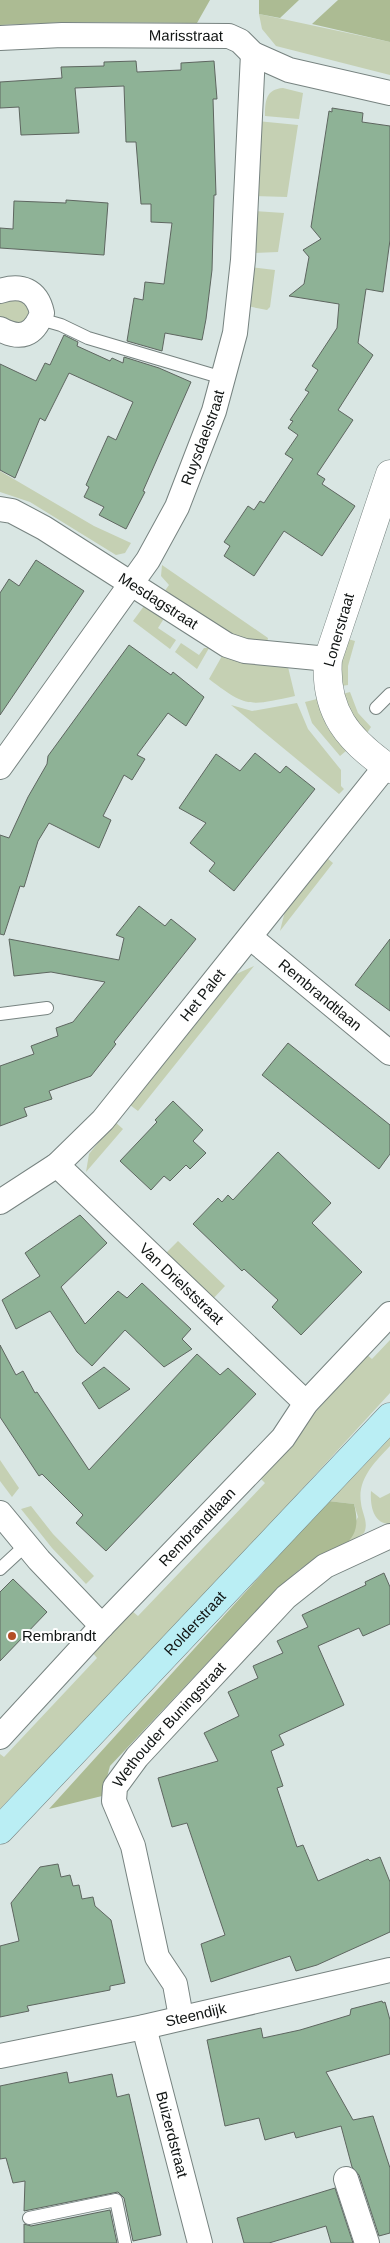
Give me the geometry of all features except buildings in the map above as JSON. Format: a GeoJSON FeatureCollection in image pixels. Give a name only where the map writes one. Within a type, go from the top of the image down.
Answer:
{"type":"FeatureCollection","features":[{"type":"Feature","properties":{"kind":"main road","name":"Rolderstraat"},"geometry":{"type":"LineString","coordinates":[[0,1830],[390,1417]]}},
{"type":"Feature","properties":{"kind":"street","name":"Marisstraat"},"geometry":{"type":"LineString","coordinates":[[0,38],[81,35],[230,36],[240,41],[253,54],[289,70],[390,93]]}},
{"type":"Feature","properties":{"kind":"street","name":"Ruysdaelstraat"},"geometry":{"type":"LineString","coordinates":[[0,767],[132,585],[158,544],[192,471],[223,378],[235,333],[244,260],[253,54]]}},
{"type":"Feature","properties":{"kind":"street"},"geometry":{"type":"LineString","coordinates":[[0,291],[21,288],[31,292],[40,306],[40,319],[30,332],[20,336],[12,335],[0,328]]}},
{"type":"Feature","properties":{"kind":"street","name":"Lonerstraat"},"geometry":{"type":"LineString","coordinates":[[388,767],[362,748],[337,716],[330,700],[326,680],[328,659],[390,474]]}},
{"type":"Feature","properties":{"kind":"street","name":"Mesdagstraat"},"geometry":{"type":"LineString","coordinates":[[0,509],[12,511],[44,528],[227,645],[245,651],[328,659]]}},
{"type":"Feature","properties":{"kind":"street","name":"Het Palet"},"geometry":{"type":"LineString","coordinates":[[0,1202],[57,1165],[103,1120],[388,767]]}},
{"type":"Feature","properties":{"kind":"street","name":"Rembrandtlaan"},"geometry":{"type":"LineString","coordinates":[[250,937],[390,1053]]}},
{"type":"Feature","properties":{"kind":"street","name":"Van Drielststraat"},"geometry":{"type":"LineString","coordinates":[[57,1165],[306,1403]]}},
{"type":"Feature","properties":{"kind":"street","name":"Rembrandtlaan"},"geometry":{"type":"LineString","coordinates":[[0,1737],[102,1626],[283,1438],[306,1403],[390,1314]]}},
{"type":"Feature","properties":{"kind":"street"},"geometry":{"type":"LineString","coordinates":[[0,1513],[26,1545],[102,1626]]}},
{"type":"Feature","properties":{"kind":"street","name":"Wethouder Buningstraat"},"geometry":{"type":"LineString","coordinates":[[181,2017],[175,1984],[157,1957],[133,1846],[114,1801],[115,1787],[137,1757],[286,1597],[325,1566],[390,1536]]}},
{"type":"Feature","properties":{"kind":"street","name":"Steendijk"},"geometry":{"type":"LineString","coordinates":[[0,2056],[144,2027],[390,1970]]}},
{"type":"Feature","properties":{"kind":"street","name":"Buizerdstraat"},"geometry":{"type":"LineString","coordinates":[[144,2027],[200,2243]]}},
{"type":"Feature","properties":{"kind":"street"},"geometry":{"type":"LineString","coordinates":[[346,2178],[367,2243]]}},
{"type":"Feature","properties":{"kind":"lane"},"geometry":{"type":"LineString","coordinates":[[40,319],[61,325],[88,338],[223,378]]}},
{"type":"Feature","properties":{"kind":"lane"},"geometry":{"type":"LineString","coordinates":[[376,708],[390,694]]}},
{"type":"Feature","properties":{"kind":"lane"},"geometry":{"type":"LineString","coordinates":[[0,1014],[47,1008]]}},
{"type":"Feature","properties":{"kind":"lane"},"geometry":{"type":"LineString","coordinates":[[0,1569],[26,1545]]}},
{"type":"Feature","properties":{"kind":"lane"},"geometry":{"type":"LineString","coordinates":[[29,2218],[116,2200],[125,2243]]}},
{"type":"Feature","properties":{"kind":"green space"},"geometry":{"type":"Polygon","coordinates":[[[0,0],[210,0],[197,23],[73,22],[0,25],[0,0]]]}},
{"type":"Feature","properties":{"kind":"green space"},"geometry":{"type":"Polygon","coordinates":[[[259,0],[299,0],[280,18],[259,14],[259,0]]]}},
{"type":"Feature","properties":{"kind":"green space"},"geometry":{"type":"Polygon","coordinates":[[[338,0],[390,0],[390,42],[312,24],[338,0]]]}},
{"type":"Feature","properties":{"kind":"green space"},"geometry":{"type":"Polygon","coordinates":[[[259,14],[390,42],[390,75],[276,46],[262,29],[259,14]]]}},
{"type":"Feature","properties":{"kind":"green space"},"geometry":{"type":"Polygon","coordinates":[[[283,88],[303,93],[299,119],[265,116],[265,105],[270,93],[283,88]]]}},
{"type":"Feature","properties":{"kind":"green space"},"geometry":{"type":"Polygon","coordinates":[[[257,121],[298,125],[287,197],[254,196],[257,121]]]}},
{"type":"Feature","properties":{"kind":"green space"},"geometry":{"type":"Polygon","coordinates":[[[253,211],[284,213],[278,252],[251,253],[253,211]]]}},
{"type":"Feature","properties":{"kind":"green space"},"geometry":{"type":"Polygon","coordinates":[[[251,267],[275,270],[270,307],[267,310],[247,306],[251,267]]]}},
{"type":"Feature","properties":{"kind":"green space"},"geometry":{"type":"Polygon","coordinates":[[[15,298],[26,303],[28,310],[28,315],[21,325],[0,319],[0,302],[15,298]]]}},
{"type":"Feature","properties":{"kind":"green space"},"geometry":{"type":"Polygon","coordinates":[[[0,471],[94,526],[131,543],[125,553],[116,555],[30,502],[0,492],[0,471]]]}},
{"type":"Feature","properties":{"kind":"green space"},"geometry":{"type":"Polygon","coordinates":[[[162,565],[268,638],[267,643],[237,639],[164,592],[169,585],[161,576],[162,565]]]}},
{"type":"Feature","properties":{"kind":"green space"},"geometry":{"type":"Polygon","coordinates":[[[144,606],[161,616],[163,620],[158,628],[176,640],[170,649],[133,621],[144,606]]]}},
{"type":"Feature","properties":{"kind":"green space"},"geometry":{"type":"Polygon","coordinates":[[[348,639],[355,641],[348,666],[348,685],[341,686],[341,663],[348,639]]]}},
{"type":"Feature","properties":{"kind":"green space"},"geometry":{"type":"Polygon","coordinates":[[[181,643],[199,655],[204,648],[209,648],[197,669],[175,652],[181,643]]]}},
{"type":"Feature","properties":{"kind":"green space"},"geometry":{"type":"Polygon","coordinates":[[[222,656],[241,661],[288,667],[295,696],[258,703],[241,700],[209,679],[222,656]]]}},
{"type":"Feature","properties":{"kind":"green space"},"geometry":{"type":"Polygon","coordinates":[[[350,692],[358,713],[371,727],[367,733],[354,720],[342,694],[350,692]]]}},
{"type":"Feature","properties":{"kind":"green space"},"geometry":{"type":"Polygon","coordinates":[[[317,699],[327,727],[346,751],[340,756],[312,723],[305,702],[317,699]]]}},
{"type":"Feature","properties":{"kind":"green space"},"geometry":{"type":"Polygon","coordinates":[[[297,703],[308,729],[341,770],[341,786],[344,789],[339,794],[231,705],[252,711],[297,703]]]}},
{"type":"Feature","properties":{"kind":"green space"},"geometry":{"type":"Polygon","coordinates":[[[327,858],[333,863],[280,931],[285,911],[327,858]]]}},
{"type":"Feature","properties":{"kind":"green space"},"geometry":{"type":"Polygon","coordinates":[[[254,966],[138,1111],[130,1105],[234,975],[254,966]]]}},
{"type":"Feature","properties":{"kind":"green space"},"geometry":{"type":"Polygon","coordinates":[[[115,1122],[123,1129],[86,1172],[89,1154],[115,1122]]]}},
{"type":"Feature","properties":{"kind":"green space"},"geometry":{"type":"Polygon","coordinates":[[[178,1241],[225,1286],[212,1300],[165,1254],[178,1241]]]}},
{"type":"Feature","properties":{"kind":"green space"},"geometry":{"type":"Polygon","coordinates":[[[390,1340],[390,1393],[239,1558],[0,1809],[0,1754],[4,1757],[97,1658],[92,1652],[132,1611],[138,1616],[265,1483],[259,1477],[366,1354],[372,1359],[390,1340]]]}},
{"type":"Feature","properties":{"kind":"green space"},"geometry":{"type":"Polygon","coordinates":[[[390,1433],[390,1446],[368,1472],[362,1486],[360,1494],[366,1525],[364,1533],[342,1547],[358,1517],[354,1504],[328,1501],[390,1433]]]}},
{"type":"Feature","properties":{"kind":"green space"},"geometry":{"type":"Polygon","coordinates":[[[0,1460],[19,1488],[12,1497],[0,1481],[0,1460]]]}},
{"type":"Feature","properties":{"kind":"green space"},"geometry":{"type":"Polygon","coordinates":[[[371,1491],[380,1498],[390,1493],[390,1524],[380,1521],[376,1517],[372,1508],[371,1491]]]}},
{"type":"Feature","properties":{"kind":"green space"},"geometry":{"type":"Polygon","coordinates":[[[328,1501],[354,1504],[356,1529],[352,1537],[338,1549],[304,1566],[277,1589],[110,1766],[102,1796],[49,1809],[328,1501]]]}},
{"type":"Feature","properties":{"kind":"green space"},"geometry":{"type":"Polygon","coordinates":[[[31,1506],[53,1534],[94,1576],[86,1584],[52,1548],[21,1509],[31,1506]]]}},
{"type":"Feature","properties":{"kind":"place","name":"Rembrandt"},"geometry":{"type":"Point","coordinates":[12,1636]}}]}
